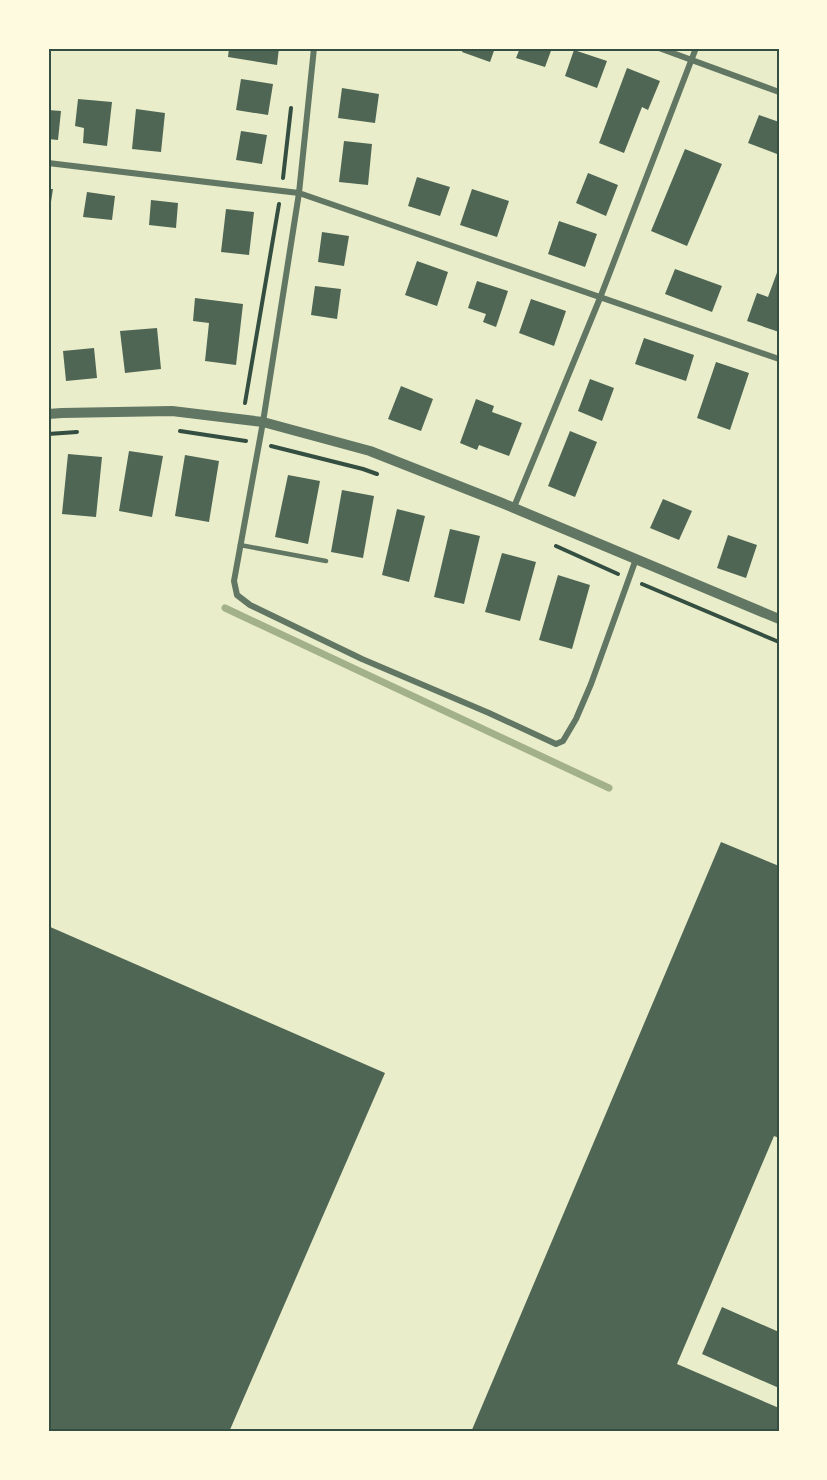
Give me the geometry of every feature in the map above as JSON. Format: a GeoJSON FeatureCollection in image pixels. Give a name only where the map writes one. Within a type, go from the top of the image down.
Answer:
{"type":"FeatureCollection","features":[{"type":"Feature","properties":{"kind":"street"},"geometry":{"type":"LineString","coordinates":[[314,48],[299,193],[260,443],[234,581],[237,595],[250,605],[362,659],[556,744],[563,741],[576,719],[636,559]]}},
{"type":"Feature","properties":{"kind":"street"},"geometry":{"type":"LineString","coordinates":[[659,48],[779,92]]}},
{"type":"Feature","properties":{"kind":"street"},"geometry":{"type":"LineString","coordinates":[[514,507],[600,298],[696,48]]}},
{"type":"Feature","properties":{"kind":"street"},"geometry":{"type":"LineString","coordinates":[[48,163],[299,193],[779,359]]}},
{"type":"Feature","properties":{"kind":"street"},"geometry":{"type":"LineString","coordinates":[[48,414],[172,411],[243,419],[263,422],[370,451],[514,507],[779,619]]}},
{"type":"Feature","properties":{"kind":"lane"},"geometry":{"type":"LineString","coordinates":[[240,545],[326,561]]}},
{"type":"Feature","properties":{"kind":"path"},"geometry":{"type":"LineString","coordinates":[[243,419],[281,191],[292,103]]}},
{"type":"Feature","properties":{"kind":"path"},"geometry":{"type":"LineString","coordinates":[[171,430],[260,443],[384,476]]}},
{"type":"Feature","properties":{"kind":"path"},"geometry":{"type":"LineString","coordinates":[[48,434],[82,431]]}},
{"type":"Feature","properties":{"kind":"path"},"geometry":{"type":"LineString","coordinates":[[553,545],[779,642]]}},
{"type":"Feature","properties":{"kind":"building"},"geometry":{"type":"Polygon","coordinates":[[[229,48],[279,48],[277,65],[228,57],[229,48]]]}},
{"type":"Feature","properties":{"kind":"building"},"geometry":{"type":"Polygon","coordinates":[[[463,48],[495,48],[490,62],[462,52],[463,48]]]}},
{"type":"Feature","properties":{"kind":"building"},"geometry":{"type":"Polygon","coordinates":[[[520,48],[552,48],[545,67],[516,58],[520,48]]]}},
{"type":"Feature","properties":{"kind":"building"},"geometry":{"type":"Polygon","coordinates":[[[574,50],[607,61],[597,88],[565,76],[574,50]]]}},
{"type":"Feature","properties":{"kind":"building"},"geometry":{"type":"Polygon","coordinates":[[[627,68],[660,81],[648,110],[642,107],[624,153],[599,143],[627,68]]]}},
{"type":"Feature","properties":{"kind":"building"},"geometry":{"type":"Polygon","coordinates":[[[241,79],[273,84],[268,115],[236,110],[241,79]]]}},
{"type":"Feature","properties":{"kind":"building"},"geometry":{"type":"Polygon","coordinates":[[[342,88],[379,94],[375,123],[338,118],[342,88]]]}},
{"type":"Feature","properties":{"kind":"building"},"geometry":{"type":"Polygon","coordinates":[[[78,99],[112,102],[107,146],[83,143],[84,128],[75,126],[78,99]]]}},
{"type":"Feature","properties":{"kind":"building"},"geometry":{"type":"Polygon","coordinates":[[[136,109],[165,113],[161,152],[132,149],[136,109]]]}},
{"type":"Feature","properties":{"kind":"building"},"geometry":{"type":"Polygon","coordinates":[[[48,110],[61,111],[58,140],[48,139],[48,110]]]}},
{"type":"Feature","properties":{"kind":"building"},"geometry":{"type":"Polygon","coordinates":[[[759,115],[779,122],[777,154],[748,143],[759,115]]]}},
{"type":"Feature","properties":{"kind":"building"},"geometry":{"type":"Polygon","coordinates":[[[241,131],[267,135],[262,164],[236,160],[241,131]]]}},
{"type":"Feature","properties":{"kind":"building"},"geometry":{"type":"Polygon","coordinates":[[[344,141],[372,144],[368,185],[339,182],[344,141]]]}},
{"type":"Feature","properties":{"kind":"building"},"geometry":{"type":"Polygon","coordinates":[[[685,149],[722,164],[687,246],[651,231],[685,149]]]}},
{"type":"Feature","properties":{"kind":"building"},"geometry":{"type":"Polygon","coordinates":[[[588,173],[618,185],[606,216],[576,203],[588,173]]]}},
{"type":"Feature","properties":{"kind":"building"},"geometry":{"type":"Polygon","coordinates":[[[417,177],[450,187],[440,216],[408,206],[417,177]]]}},
{"type":"Feature","properties":{"kind":"building"},"geometry":{"type":"Polygon","coordinates":[[[48,189],[53,189],[49,215],[48,215],[48,189]]]}},
{"type":"Feature","properties":{"kind":"building"},"geometry":{"type":"Polygon","coordinates":[[[472,189],[509,201],[497,237],[460,225],[472,189]]]}},
{"type":"Feature","properties":{"kind":"building"},"geometry":{"type":"Polygon","coordinates":[[[87,192],[115,196],[112,220],[83,217],[87,192]]]}},
{"type":"Feature","properties":{"kind":"building"},"geometry":{"type":"Polygon","coordinates":[[[151,200],[178,203],[176,228],[149,225],[151,200]]]}},
{"type":"Feature","properties":{"kind":"building"},"geometry":{"type":"Polygon","coordinates":[[[226,209],[254,212],[249,255],[221,252],[226,209]]]}},
{"type":"Feature","properties":{"kind":"building"},"geometry":{"type":"Polygon","coordinates":[[[559,221],[597,234],[585,267],[548,254],[559,221]]]}},
{"type":"Feature","properties":{"kind":"building"},"geometry":{"type":"Polygon","coordinates":[[[322,232],[349,236],[344,266],[318,262],[322,232]]]}},
{"type":"Feature","properties":{"kind":"building"},"geometry":{"type":"Polygon","coordinates":[[[417,261],[448,272],[437,306],[405,295],[417,261]]]}},
{"type":"Feature","properties":{"kind":"building"},"geometry":{"type":"Polygon","coordinates":[[[779,267],[779,332],[747,321],[757,293],[768,297],[779,267]]]}},
{"type":"Feature","properties":{"kind":"building"},"geometry":{"type":"Polygon","coordinates":[[[675,269],[722,286],[712,312],[665,294],[675,269]]]}},
{"type":"Feature","properties":{"kind":"building"},"geometry":{"type":"Polygon","coordinates":[[[477,281],[508,291],[496,327],[483,322],[486,314],[468,308],[477,281]]]}},
{"type":"Feature","properties":{"kind":"building"},"geometry":{"type":"Polygon","coordinates":[[[315,286],[341,289],[337,319],[311,315],[315,286]]]}},
{"type":"Feature","properties":{"kind":"building"},"geometry":{"type":"Polygon","coordinates":[[[195,298],[243,304],[236,365],[205,361],[209,323],[193,321],[195,298]]]}},
{"type":"Feature","properties":{"kind":"building"},"geometry":{"type":"Polygon","coordinates":[[[531,299],[566,311],[554,346],[519,333],[531,299]]]}},
{"type":"Feature","properties":{"kind":"building"},"geometry":{"type":"Polygon","coordinates":[[[157,328],[161,369],[125,373],[120,331],[157,328]]]}},
{"type":"Feature","properties":{"kind":"building"},"geometry":{"type":"Polygon","coordinates":[[[644,338],[694,355],[686,381],[635,364],[644,338]]]}},
{"type":"Feature","properties":{"kind":"building"},"geometry":{"type":"Polygon","coordinates":[[[94,348],[97,378],[66,381],[63,351],[94,348]]]}},
{"type":"Feature","properties":{"kind":"building"},"geometry":{"type":"Polygon","coordinates":[[[716,362],[749,373],[730,430],[697,418],[716,362]]]}},
{"type":"Feature","properties":{"kind":"building"},"geometry":{"type":"Polygon","coordinates":[[[590,379],[614,388],[602,421],[578,411],[590,379]]]}},
{"type":"Feature","properties":{"kind":"building"},"geometry":{"type":"Polygon","coordinates":[[[401,386],[433,399],[421,431],[388,419],[401,386]]]}},
{"type":"Feature","properties":{"kind":"building"},"geometry":{"type":"Polygon","coordinates":[[[476,399],[494,406],[492,412],[522,423],[509,456],[479,445],[477,450],[460,443],[476,399]]]}},
{"type":"Feature","properties":{"kind":"building"},"geometry":{"type":"Polygon","coordinates":[[[570,431],[597,442],[575,497],[548,486],[570,431]]]}},
{"type":"Feature","properties":{"kind":"building"},"geometry":{"type":"Polygon","coordinates":[[[129,451],[163,456],[152,517],[119,511],[129,451]]]}},
{"type":"Feature","properties":{"kind":"building"},"geometry":{"type":"Polygon","coordinates":[[[68,454],[102,457],[96,517],[62,514],[68,454]]]}},
{"type":"Feature","properties":{"kind":"building"},"geometry":{"type":"Polygon","coordinates":[[[185,455],[219,461],[209,522],[175,516],[185,455]]]}},
{"type":"Feature","properties":{"kind":"building"},"geometry":{"type":"Polygon","coordinates":[[[288,475],[320,481],[308,544],[275,537],[288,475]]]}},
{"type":"Feature","properties":{"kind":"building"},"geometry":{"type":"Polygon","coordinates":[[[342,490],[374,496],[363,558],[331,552],[342,490]]]}},
{"type":"Feature","properties":{"kind":"building"},"geometry":{"type":"Polygon","coordinates":[[[663,499],[692,511],[679,540],[650,528],[663,499]]]}},
{"type":"Feature","properties":{"kind":"building"},"geometry":{"type":"Polygon","coordinates":[[[397,509],[425,516],[409,582],[382,575],[397,509]]]}},
{"type":"Feature","properties":{"kind":"building"},"geometry":{"type":"Polygon","coordinates":[[[450,529],[480,536],[464,604],[434,597],[450,529]]]}},
{"type":"Feature","properties":{"kind":"building"},"geometry":{"type":"Polygon","coordinates":[[[728,535],[757,545],[746,578],[717,568],[728,535]]]}},
{"type":"Feature","properties":{"kind":"building"},"geometry":{"type":"Polygon","coordinates":[[[502,553],[536,562],[520,621],[485,612],[502,553]]]}},
{"type":"Feature","properties":{"kind":"building"},"geometry":{"type":"Polygon","coordinates":[[[558,575],[590,585],[572,649],[539,640],[558,575]]]}},
{"type":"Feature","properties":{"kind":"building"},"geometry":{"type":"Polygon","coordinates":[[[721,842],[779,866],[779,1138],[774,1136],[677,1364],[779,1408],[779,1432],[471,1432],[721,842]]]}},
{"type":"Feature","properties":{"kind":"building"},"geometry":{"type":"Polygon","coordinates":[[[48,926],[385,1073],[229,1432],[48,1432],[48,926]]]}},
{"type":"Feature","properties":{"kind":"building"},"geometry":{"type":"Polygon","coordinates":[[[722,1307],[779,1332],[779,1388],[702,1354],[722,1307]]]}},
{"type":"Feature","properties":{"kind":"waterway"},"geometry":{"type":"LineString","coordinates":[[225,608],[609,788]]}}]}
